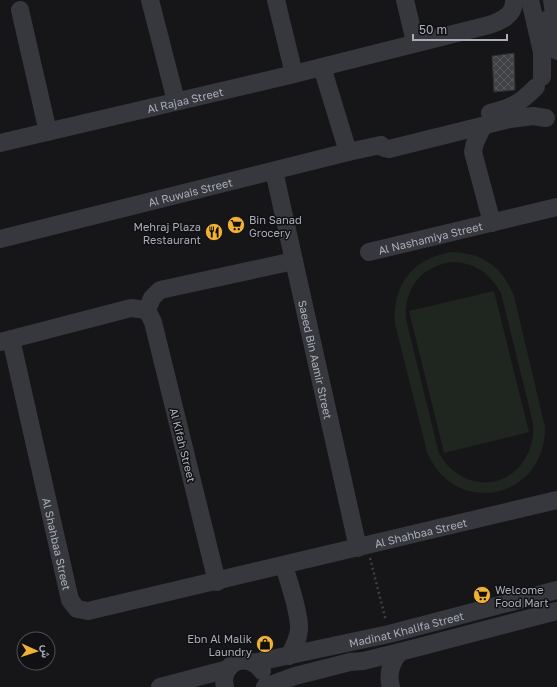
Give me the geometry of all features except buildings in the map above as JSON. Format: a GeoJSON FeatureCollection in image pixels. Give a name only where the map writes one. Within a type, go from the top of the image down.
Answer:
{"type":"FeatureCollection","features":[{"type":"Feature","properties":{"kind":"street"},"geometry":{"type":"LineString","coordinates":[[150,0],[176,101]]}},
{"type":"Feature","properties":{"kind":"street"},"geometry":{"type":"LineString","coordinates":[[276,0],[294,74]]}},
{"type":"Feature","properties":{"kind":"street"},"geometry":{"type":"LineString","coordinates":[[405,0],[415,42]]}},
{"type":"Feature","properties":{"kind":"street"},"geometry":{"type":"LineString","coordinates":[[541,0],[554,45]]}},
{"type":"Feature","properties":{"kind":"street"},"geometry":{"type":"LineString","coordinates":[[552,0],[555,20],[554,45]]}},
{"type":"Feature","properties":{"kind":"street"},"geometry":{"type":"LineString","coordinates":[[520,1],[541,46],[545,78],[535,99],[538,110],[552,120]]}},
{"type":"Feature","properties":{"kind":"street","name":"Al Rajaa Street"},"geometry":{"type":"LineString","coordinates":[[0,143],[294,74],[415,42],[489,25],[503,20],[520,1]]}},
{"type":"Feature","properties":{"kind":"street"},"geometry":{"type":"LineString","coordinates":[[20,10],[48,132]]}},
{"type":"Feature","properties":{"kind":"street"},"geometry":{"type":"LineString","coordinates":[[322,67],[348,152]]}},
{"type":"Feature","properties":{"kind":"street"},"geometry":{"type":"LineString","coordinates":[[545,78],[520,102],[510,108],[388,139],[385,140],[382,145],[384,148],[389,149],[510,119],[533,116],[552,120]]}},
{"type":"Feature","properties":{"kind":"street"},"geometry":{"type":"LineString","coordinates":[[449,135],[458,139],[473,152],[475,143],[483,126]]}},
{"type":"Feature","properties":{"kind":"street","name":"Al Ruwais Street"},"geometry":{"type":"LineString","coordinates":[[0,239],[348,152],[382,145]]}},
{"type":"Feature","properties":{"kind":"street","name":"Al Nashamiya Street"},"geometry":{"type":"LineString","coordinates":[[473,152],[492,223]]}},
{"type":"Feature","properties":{"kind":"street","name":"Saeed Bin Aamir Street"},"geometry":{"type":"LineString","coordinates":[[274,171],[294,261],[363,547]]}},
{"type":"Feature","properties":{"kind":"street","name":"Al Nashamiya Street"},"geometry":{"type":"LineString","coordinates":[[369,252],[557,208]]}},
{"type":"Feature","properties":{"kind":"street"},"geometry":{"type":"LineString","coordinates":[[5,340],[131,308],[147,310],[152,298],[160,290],[294,261]]}},
{"type":"Feature","properties":{"kind":"street","name":"Al Kifah Street"},"geometry":{"type":"LineString","coordinates":[[147,310],[153,322],[217,582]]}},
{"type":"Feature","properties":{"kind":"street","name":"Al Shahbaa Street"},"geometry":{"type":"LineString","coordinates":[[5,340],[70,600],[77,609],[88,611],[217,582],[557,500]]}},
{"type":"Feature","properties":{"kind":"street"},"geometry":{"type":"LineString","coordinates":[[284,566],[298,618],[298,638],[289,656]]}},
{"type":"Feature","properties":{"kind":"street","name":"Madinat Khalifa Street"},"geometry":{"type":"LineString","coordinates":[[228,669],[242,660],[253,662],[289,656],[324,647],[389,634],[557,590]]}},
{"type":"Feature","properties":{"kind":"street","name":"Madinat Khalifa Street"},"geometry":{"type":"LineString","coordinates":[[264,687],[295,676],[350,662],[363,661],[555,613]]}},
{"type":"Feature","properties":{"kind":"street"},"geometry":{"type":"LineString","coordinates":[[298,618],[309,634],[324,647]]}},
{"type":"Feature","properties":{"kind":"street"},"geometry":{"type":"LineString","coordinates":[[390,685],[389,675],[391,666],[400,652]]}},
{"type":"Feature","properties":{"kind":"street"},"geometry":{"type":"LineString","coordinates":[[363,661],[374,665],[383,673],[390,685]]}},
{"type":"Feature","properties":{"kind":"street"},"geometry":{"type":"LineString","coordinates":[[253,662],[263,673],[264,687]]}},
{"type":"Feature","properties":{"kind":"street"},"geometry":{"type":"LineString","coordinates":[[160,687],[228,669]]}},
{"type":"Feature","properties":{"kind":"street"},"geometry":{"type":"LineString","coordinates":[[225,687],[225,675],[228,669]]}},
{"type":"Feature","properties":{"kind":"path"},"geometry":{"type":"LineString","coordinates":[[363,547],[389,634]]}},
{"type":"Feature","properties":{"kind":"shaded area"},"geometry":{"type":"Polygon","coordinates":[[[451,252],[473,255],[482,258],[497,269],[504,277],[514,296],[545,427],[541,451],[531,471],[515,484],[497,492],[477,493],[457,486],[440,473],[427,452],[395,324],[395,310],[397,297],[407,276],[425,261],[451,252]],[[451,262],[440,265],[423,274],[416,281],[408,298],[406,319],[439,454],[456,473],[463,477],[477,482],[491,482],[503,479],[514,472],[523,462],[529,451],[533,437],[533,423],[501,293],[486,274],[467,264],[451,262]]]}},
{"type":"Feature","properties":{"kind":"shaded area"},"geometry":{"type":"Polygon","coordinates":[[[494,291],[529,432],[444,453],[409,311],[494,291]]]}},
{"type":"Feature","properties":{"kind":"place","name":"Bin Sanad Grocery"},"geometry":{"type":"Point","coordinates":[236,225]}},
{"type":"Feature","properties":{"kind":"place","name":"Mehraj Plaza Restaurant"},"geometry":{"type":"Point","coordinates":[214,232]}},
{"type":"Feature","properties":{"kind":"place","name":"Welcome Food Mart"},"geometry":{"type":"Point","coordinates":[482,595]}},
{"type":"Feature","properties":{"kind":"place","name":"Ebn Al Malik Laundry"},"geometry":{"type":"Point","coordinates":[265,644]}}]}
